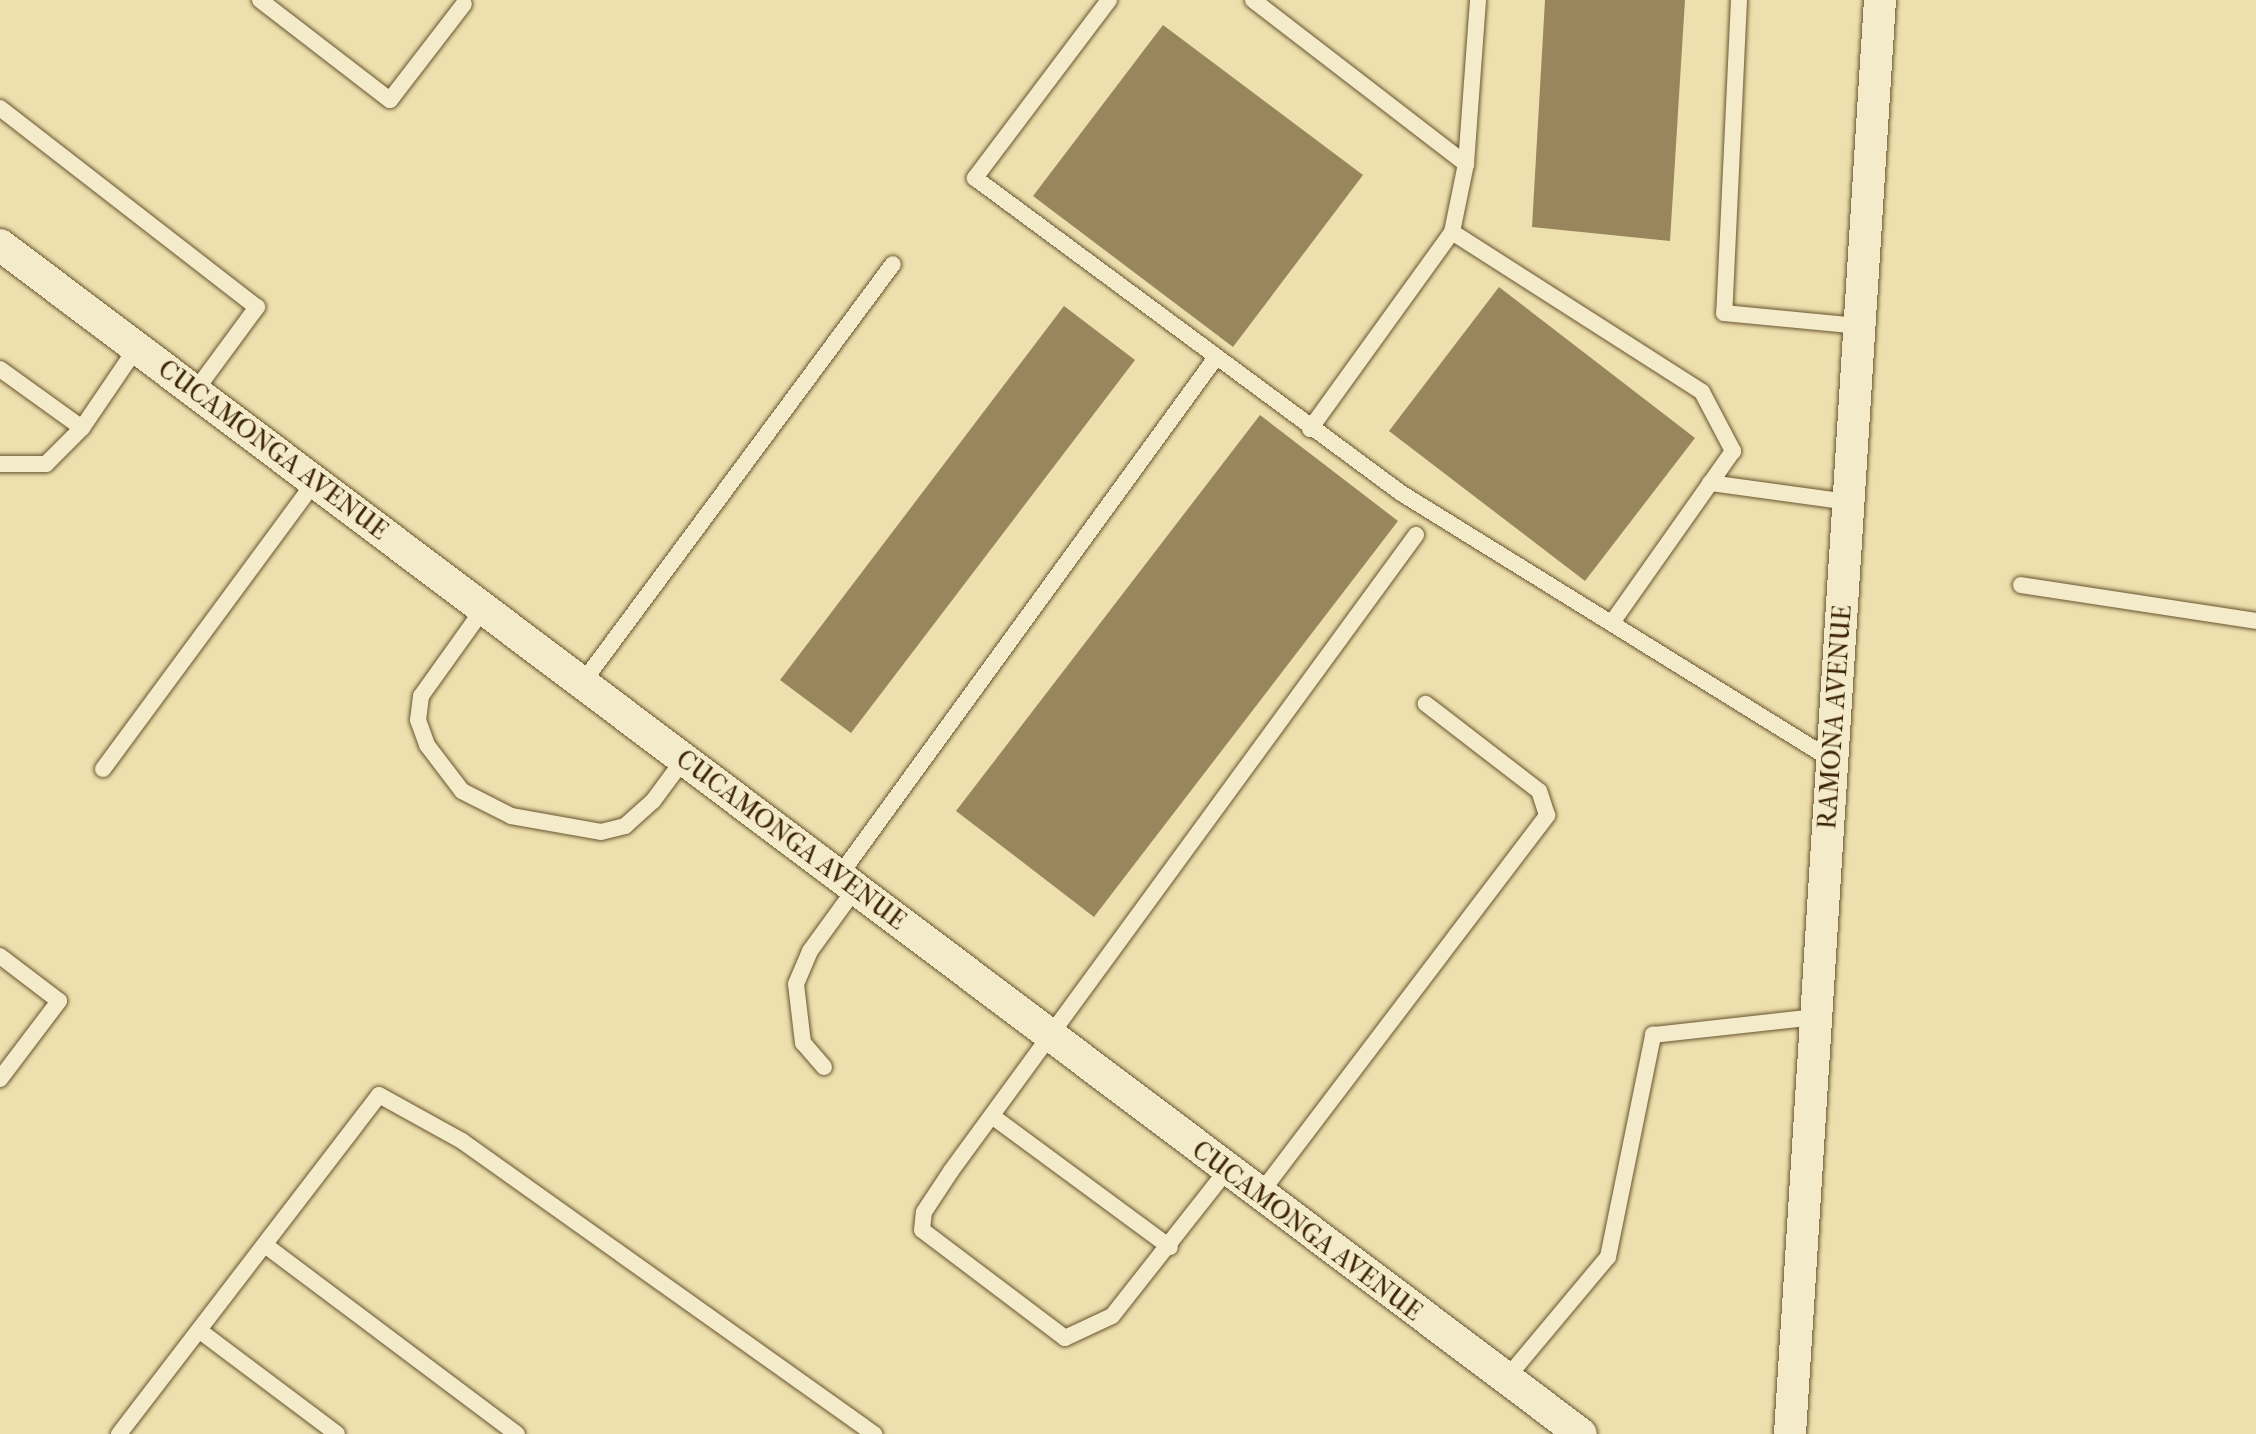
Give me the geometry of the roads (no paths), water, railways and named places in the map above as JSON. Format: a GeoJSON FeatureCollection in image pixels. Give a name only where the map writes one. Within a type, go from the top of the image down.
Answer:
{"type":"FeatureCollection","features":[{"type":"Feature","properties":{"kind":"street","name":"RAMONA AVENUE"},"geometry":{"type":"LineString","coordinates":[[1790,1434],[1880,0]]}},
{"type":"Feature","properties":{"kind":"street","name":"CUCAMONGA AVENUE"},"geometry":{"type":"LineString","coordinates":[[0,245],[1259,1195],[1581,1434]]}},
{"type":"Feature","properties":{"kind":"lane"},"geometry":{"type":"LineString","coordinates":[[260,0],[390,100],[464,4]]}},
{"type":"Feature","properties":{"kind":"lane"},"geometry":{"type":"LineString","coordinates":[[1109,0],[975,178],[1310,429],[1573,604],[1614,620],[1832,760]]}},
{"type":"Feature","properties":{"kind":"lane"},"geometry":{"type":"LineString","coordinates":[[1253,0],[1466,164]]}},
{"type":"Feature","properties":{"kind":"lane"},"geometry":{"type":"LineString","coordinates":[[1310,429],[1452,232],[1466,164],[1478,0]]}},
{"type":"Feature","properties":{"kind":"lane"},"geometry":{"type":"LineString","coordinates":[[1739,0],[1724,313],[1860,326]]}},
{"type":"Feature","properties":{"kind":"lane"},"geometry":{"type":"LineString","coordinates":[[0,108],[257,307],[195,391]]}},
{"type":"Feature","properties":{"kind":"lane"},"geometry":{"type":"LineString","coordinates":[[1452,232],[1702,392],[1733,451],[1614,620]]}},
{"type":"Feature","properties":{"kind":"lane"},"geometry":{"type":"LineString","coordinates":[[583,682],[893,264]]}},
{"type":"Feature","properties":{"kind":"lane"},"geometry":{"type":"LineString","coordinates":[[0,464],[46,464],[82,428],[137,347]]}},
{"type":"Feature","properties":{"kind":"lane"},"geometry":{"type":"LineString","coordinates":[[824,1067],[803,1043],[796,984],[847,882],[1214,360]]}},
{"type":"Feature","properties":{"kind":"lane"},"geometry":{"type":"LineString","coordinates":[[0,369],[82,428]]}},
{"type":"Feature","properties":{"kind":"lane"},"geometry":{"type":"LineString","coordinates":[[103,769],[315,481]]}},
{"type":"Feature","properties":{"kind":"lane"},"geometry":{"type":"LineString","coordinates":[[1710,483],[1849,502]]}},
{"type":"Feature","properties":{"kind":"lane"},"geometry":{"type":"LineString","coordinates":[[1227,1170],[1170,1247],[1112,1316],[1065,1338],[922,1230],[924,1212],[992,1116],[1416,535]]}},
{"type":"Feature","properties":{"kind":"lane"},"geometry":{"type":"LineString","coordinates":[[2021,585],[2256,621]]}},
{"type":"Feature","properties":{"kind":"lane"},"geometry":{"type":"LineString","coordinates":[[484,608],[421,696],[418,720],[427,745],[462,791],[511,816],[601,832],[625,826],[653,801],[684,759]]}},
{"type":"Feature","properties":{"kind":"lane"},"geometry":{"type":"LineString","coordinates":[[1259,1195],[1547,815],[1539,791],[1426,704]]}},
{"type":"Feature","properties":{"kind":"lane"},"geometry":{"type":"LineString","coordinates":[[0,956],[59,1001],[0,1079]]}},
{"type":"Feature","properties":{"kind":"lane"},"geometry":{"type":"LineString","coordinates":[[1505,1380],[1608,1257],[1653,1035],[1817,1017]]}},
{"type":"Feature","properties":{"kind":"lane"},"geometry":{"type":"LineString","coordinates":[[119,1434],[379,1095],[462,1141],[874,1434]]}},
{"type":"Feature","properties":{"kind":"lane"},"geometry":{"type":"LineString","coordinates":[[992,1116],[1170,1247]]}},
{"type":"Feature","properties":{"kind":"lane"},"geometry":{"type":"LineString","coordinates":[[265,1245],[517,1434]]}},
{"type":"Feature","properties":{"kind":"lane"},"geometry":{"type":"LineString","coordinates":[[200,1331],[337,1434]]}}]}
